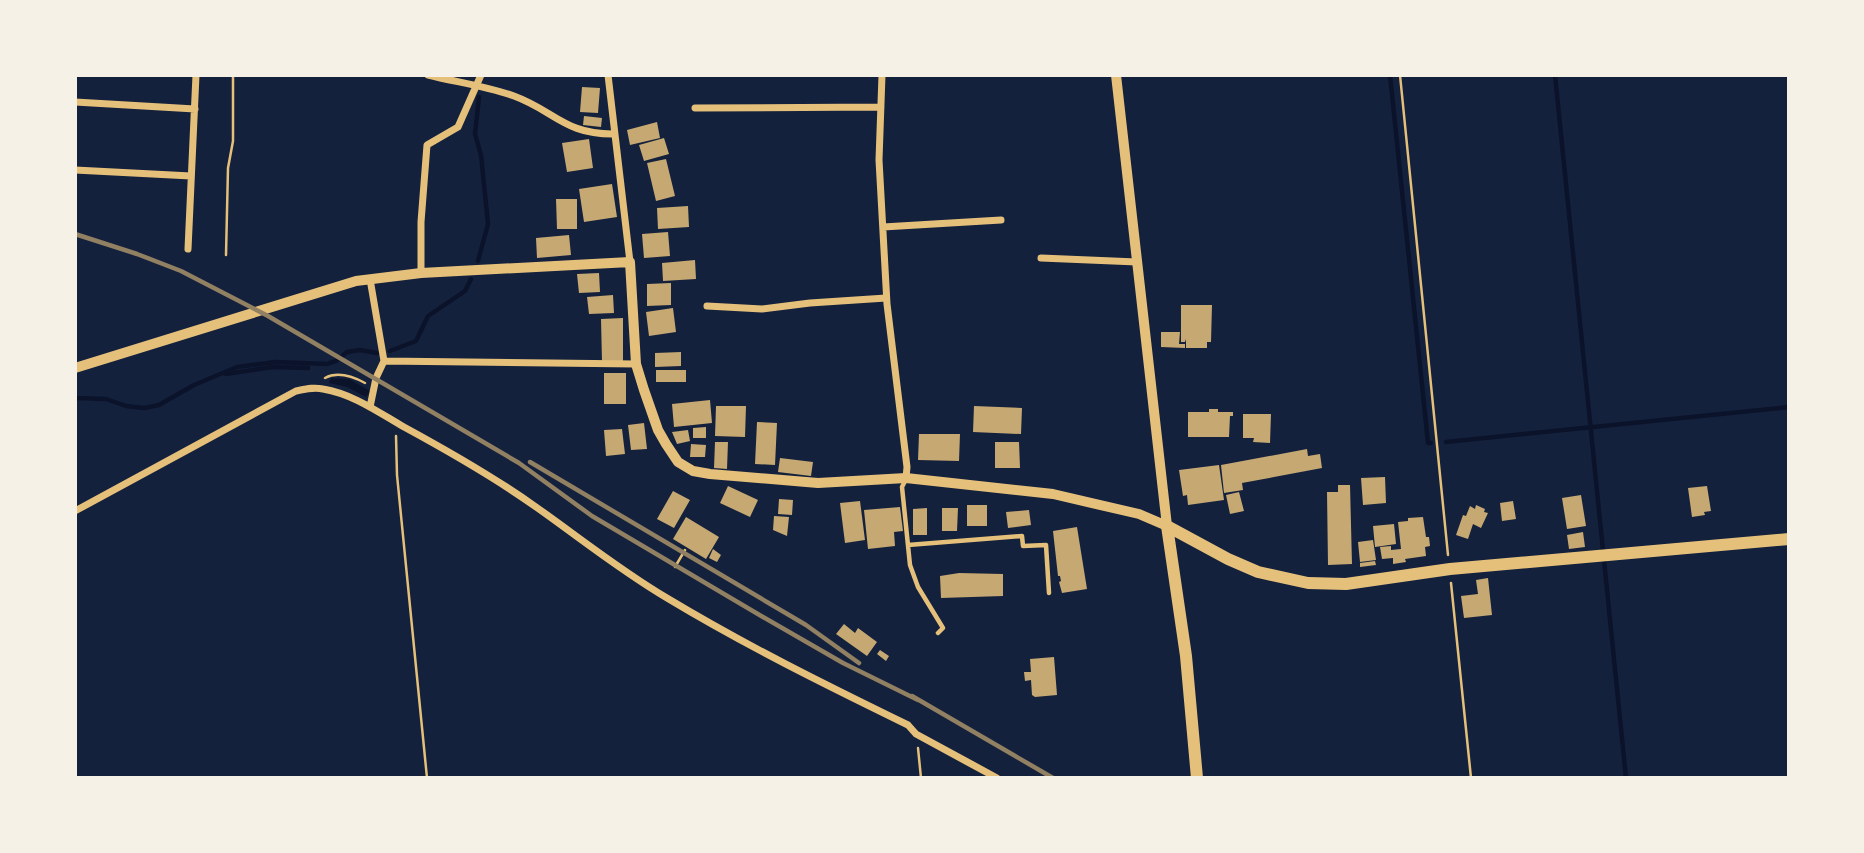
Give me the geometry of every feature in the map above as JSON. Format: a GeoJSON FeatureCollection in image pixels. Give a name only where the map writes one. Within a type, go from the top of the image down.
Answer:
{"type":"FeatureCollection","features":[{"type":"Feature","properties":{"kind":"main road"},"geometry":{"type":"LineString","coordinates":[[1167,526],[1258,572],[1308,583],[1346,584],[1450,569],[1789,539]]}},
{"type":"Feature","properties":{"kind":"main road"},"geometry":{"type":"LineString","coordinates":[[1167,526],[1185,656],[1197,778]]}},
{"type":"Feature","properties":{"kind":"street"},"geometry":{"type":"LineString","coordinates":[[188,249],[197,75]]}},
{"type":"Feature","properties":{"kind":"street"},"geometry":{"type":"LineString","coordinates":[[428,75],[527,101],[581,131],[615,134]]}},
{"type":"Feature","properties":{"kind":"street"},"geometry":{"type":"LineString","coordinates":[[421,273],[421,222],[427,145],[458,127],[481,75]]}},
{"type":"Feature","properties":{"kind":"street"},"geometry":{"type":"LineString","coordinates":[[608,75],[624,192],[636,364],[657,429],[678,462],[693,471],[710,474],[818,483],[906,478],[1053,494],[1139,514],[1167,526],[1116,75]]}},
{"type":"Feature","properties":{"kind":"street"},"geometry":{"type":"LineString","coordinates":[[882,75],[879,160],[886,298],[907,467],[906,478]]}},
{"type":"Feature","properties":{"kind":"street"},"geometry":{"type":"LineString","coordinates":[[75,102],[195,109]]}},
{"type":"Feature","properties":{"kind":"street"},"geometry":{"type":"LineString","coordinates":[[695,108],[881,107]]}},
{"type":"Feature","properties":{"kind":"street"},"geometry":{"type":"LineString","coordinates":[[75,170],[191,176]]}},
{"type":"Feature","properties":{"kind":"street"},"geometry":{"type":"LineString","coordinates":[[883,227],[1001,220]]}},
{"type":"Feature","properties":{"kind":"street"},"geometry":{"type":"LineString","coordinates":[[1041,258],[1136,262]]}},
{"type":"Feature","properties":{"kind":"street"},"geometry":{"type":"LineString","coordinates":[[75,368],[356,281],[421,273],[630,262]]}},
{"type":"Feature","properties":{"kind":"street"},"geometry":{"type":"LineString","coordinates":[[370,279],[384,361],[376,378],[370,407]]}},
{"type":"Feature","properties":{"kind":"street"},"geometry":{"type":"LineString","coordinates":[[707,306],[761,309],[886,298]]}},
{"type":"Feature","properties":{"kind":"street"},"geometry":{"type":"LineString","coordinates":[[384,361],[636,364]]}},
{"type":"Feature","properties":{"kind":"street"},"geometry":{"type":"LineString","coordinates":[[75,511],[296,391],[312,388],[349,396],[474,465],[538,508],[581,542],[667,599],[769,656],[908,725],[916,734],[997,778]]}},
{"type":"Feature","properties":{"kind":"lane"},"geometry":{"type":"LineString","coordinates":[[906,478],[902,487],[910,565],[918,587],[943,628],[938,632]]}},
{"type":"Feature","properties":{"kind":"lane"},"geometry":{"type":"LineString","coordinates":[[908,545],[1022,536],[1023,546],[1046,545],[1049,593]]}},
{"type":"Feature","properties":{"kind":"path"},"geometry":{"type":"LineString","coordinates":[[226,256],[229,168],[233,141],[233,75]]}},
{"type":"Feature","properties":{"kind":"path"},"geometry":{"type":"LineString","coordinates":[[1399,75],[1471,778]]}},
{"type":"Feature","properties":{"kind":"path"},"geometry":{"type":"LineString","coordinates":[[312,388],[329,375],[349,375],[374,388]]}},
{"type":"Feature","properties":{"kind":"path"},"geometry":{"type":"LineString","coordinates":[[396,422],[397,475],[427,778]]}},
{"type":"Feature","properties":{"kind":"path"},"geometry":{"type":"LineString","coordinates":[[675,567],[685,550]]}},
{"type":"Feature","properties":{"kind":"path"},"geometry":{"type":"LineString","coordinates":[[916,734],[921,778]]}},
{"type":"Feature","properties":{"kind":"water"},"geometry":{"type":"Polygon","coordinates":[[[331,378],[349,379],[370,391],[366,397],[347,387],[329,383],[331,378]]]}},
{"type":"Feature","properties":{"kind":"building"},"geometry":{"type":"Polygon","coordinates":[[[582,87],[600,88],[598,113],[580,112],[582,87]]]}},
{"type":"Feature","properties":{"kind":"building"},"geometry":{"type":"Polygon","coordinates":[[[584,116],[602,118],[601,127],[583,125],[584,116]]]}},
{"type":"Feature","properties":{"kind":"building"},"geometry":{"type":"Polygon","coordinates":[[[657,122],[660,138],[630,145],[627,130],[657,122]]]}},
{"type":"Feature","properties":{"kind":"building"},"geometry":{"type":"Polygon","coordinates":[[[664,138],[669,154],[644,161],[639,145],[664,138]]]}},
{"type":"Feature","properties":{"kind":"building"},"geometry":{"type":"Polygon","coordinates":[[[589,139],[593,168],[567,172],[562,143],[589,139]]]}},
{"type":"Feature","properties":{"kind":"building"},"geometry":{"type":"Polygon","coordinates":[[[666,159],[675,196],[656,201],[647,163],[666,159]]]}},
{"type":"Feature","properties":{"kind":"building"},"geometry":{"type":"Polygon","coordinates":[[[612,184],[617,217],[584,222],[579,189],[612,184]]]}},
{"type":"Feature","properties":{"kind":"building"},"geometry":{"type":"Polygon","coordinates":[[[556,199],[577,199],[577,229],[557,229],[556,199]]]}},
{"type":"Feature","properties":{"kind":"building"},"geometry":{"type":"Polygon","coordinates":[[[688,206],[689,227],[658,229],[657,208],[688,206]]]}},
{"type":"Feature","properties":{"kind":"building"},"geometry":{"type":"Polygon","coordinates":[[[668,232],[670,256],[644,258],[642,234],[668,232]]]}},
{"type":"Feature","properties":{"kind":"building"},"geometry":{"type":"Polygon","coordinates":[[[569,235],[571,255],[537,258],[536,238],[569,235]]]}},
{"type":"Feature","properties":{"kind":"building"},"geometry":{"type":"Polygon","coordinates":[[[695,260],[696,279],[663,281],[662,263],[695,260]]]}},
{"type":"Feature","properties":{"kind":"building"},"geometry":{"type":"Polygon","coordinates":[[[599,273],[600,292],[579,293],[577,274],[599,273]]]}},
{"type":"Feature","properties":{"kind":"building"},"geometry":{"type":"Polygon","coordinates":[[[671,283],[671,305],[647,306],[647,284],[671,283]]]}},
{"type":"Feature","properties":{"kind":"building"},"geometry":{"type":"Polygon","coordinates":[[[613,295],[614,313],[589,314],[587,297],[613,295]]]}},
{"type":"Feature","properties":{"kind":"building"},"geometry":{"type":"Polygon","coordinates":[[[1181,305],[1212,305],[1211,342],[1207,342],[1207,348],[1186,348],[1186,339],[1181,342],[1181,305]]]}},
{"type":"Feature","properties":{"kind":"building"},"geometry":{"type":"Polygon","coordinates":[[[673,308],[676,332],[649,336],[646,312],[673,308]]]}},
{"type":"Feature","properties":{"kind":"building"},"geometry":{"type":"Polygon","coordinates":[[[623,318],[623,361],[602,362],[601,319],[623,318]]]}},
{"type":"Feature","properties":{"kind":"building"},"geometry":{"type":"Polygon","coordinates":[[[1161,332],[1180,332],[1179,344],[1185,344],[1185,348],[1161,347],[1161,332]]]}},
{"type":"Feature","properties":{"kind":"building"},"geometry":{"type":"Polygon","coordinates":[[[681,352],[681,366],[655,367],[655,353],[681,352]]]}},
{"type":"Feature","properties":{"kind":"building"},"geometry":{"type":"Polygon","coordinates":[[[656,370],[686,370],[686,382],[656,382],[656,370]]]}},
{"type":"Feature","properties":{"kind":"building"},"geometry":{"type":"Polygon","coordinates":[[[604,373],[626,373],[626,404],[604,404],[604,373]]]}},
{"type":"Feature","properties":{"kind":"building"},"geometry":{"type":"Polygon","coordinates":[[[710,400],[712,423],[674,427],[672,404],[710,400]]]}},
{"type":"Feature","properties":{"kind":"building"},"geometry":{"type":"Polygon","coordinates":[[[716,406],[746,406],[745,437],[715,436],[716,406]]]}},
{"type":"Feature","properties":{"kind":"building"},"geometry":{"type":"Polygon","coordinates":[[[974,406],[1022,408],[1021,434],[973,432],[974,406]]]}},
{"type":"Feature","properties":{"kind":"building"},"geometry":{"type":"Polygon","coordinates":[[[1209,409],[1233,412],[1233,416],[1230,416],[1229,437],[1188,437],[1188,412],[1209,412],[1209,409]]]}},
{"type":"Feature","properties":{"kind":"building"},"geometry":{"type":"Polygon","coordinates":[[[1243,414],[1271,414],[1270,443],[1253,442],[1254,438],[1243,438],[1243,414]]]}},
{"type":"Feature","properties":{"kind":"building"},"geometry":{"type":"Polygon","coordinates":[[[757,422],[777,423],[775,465],[755,464],[757,422]]]}},
{"type":"Feature","properties":{"kind":"building"},"geometry":{"type":"Polygon","coordinates":[[[644,423],[647,449],[631,450],[628,425],[644,423]]]}},
{"type":"Feature","properties":{"kind":"building"},"geometry":{"type":"Polygon","coordinates":[[[706,427],[706,438],[693,438],[693,428],[706,427]]]}},
{"type":"Feature","properties":{"kind":"building"},"geometry":{"type":"Polygon","coordinates":[[[622,429],[625,454],[606,456],[604,430],[622,429]]]}},
{"type":"Feature","properties":{"kind":"building"},"geometry":{"type":"Polygon","coordinates":[[[688,430],[690,441],[677,444],[672,432],[688,430]]]}},
{"type":"Feature","properties":{"kind":"building"},"geometry":{"type":"Polygon","coordinates":[[[919,434],[960,434],[959,461],[918,460],[919,434]]]}},
{"type":"Feature","properties":{"kind":"building"},"geometry":{"type":"Polygon","coordinates":[[[715,442],[728,442],[727,469],[714,468],[715,442]]]}},
{"type":"Feature","properties":{"kind":"building"},"geometry":{"type":"Polygon","coordinates":[[[995,442],[1019,442],[1020,468],[995,468],[995,442]]]}},
{"type":"Feature","properties":{"kind":"building"},"geometry":{"type":"Polygon","coordinates":[[[691,444],[706,445],[705,457],[690,457],[691,444]]]}},
{"type":"Feature","properties":{"kind":"building"},"geometry":{"type":"Polygon","coordinates":[[[1307,449],[1308,456],[1320,454],[1322,468],[1242,483],[1243,490],[1224,493],[1221,465],[1307,449]]]}},
{"type":"Feature","properties":{"kind":"building"},"geometry":{"type":"Polygon","coordinates":[[[780,458],[813,462],[811,476],[778,472],[780,458]]]}},
{"type":"Feature","properties":{"kind":"building"},"geometry":{"type":"Polygon","coordinates":[[[1219,465],[1224,500],[1188,505],[1187,495],[1183,496],[1179,470],[1219,465]]]}},
{"type":"Feature","properties":{"kind":"building"},"geometry":{"type":"Polygon","coordinates":[[[1385,477],[1386,503],[1363,505],[1361,478],[1385,477]]]}},
{"type":"Feature","properties":{"kind":"building"},"geometry":{"type":"Polygon","coordinates":[[[1338,485],[1350,485],[1352,564],[1328,565],[1327,492],[1338,492],[1338,485]]]}},
{"type":"Feature","properties":{"kind":"building"},"geometry":{"type":"Polygon","coordinates":[[[728,486],[758,500],[750,517],[720,503],[728,486]]]}},
{"type":"Feature","properties":{"kind":"building"},"geometry":{"type":"Polygon","coordinates":[[[1707,486],[1711,511],[1692,517],[1688,488],[1707,486]]]}},
{"type":"Feature","properties":{"kind":"building"},"geometry":{"type":"Polygon","coordinates":[[[673,491],[690,500],[674,528],[657,519],[673,491]]]}},
{"type":"Feature","properties":{"kind":"building"},"geometry":{"type":"Polygon","coordinates":[[[1239,492],[1244,511],[1230,514],[1226,495],[1239,492]]]}},
{"type":"Feature","properties":{"kind":"building"},"geometry":{"type":"Polygon","coordinates":[[[1581,495],[1586,526],[1567,529],[1562,498],[1581,495]]]}},
{"type":"Feature","properties":{"kind":"building"},"geometry":{"type":"Polygon","coordinates":[[[779,499],[793,500],[792,515],[778,514],[779,499]]]}},
{"type":"Feature","properties":{"kind":"building"},"geometry":{"type":"Polygon","coordinates":[[[860,501],[865,540],[845,543],[840,503],[860,501]]]}},
{"type":"Feature","properties":{"kind":"building"},"geometry":{"type":"Polygon","coordinates":[[[1513,501],[1516,519],[1502,521],[1500,503],[1513,501]]]}},
{"type":"Feature","properties":{"kind":"building"},"geometry":{"type":"Polygon","coordinates":[[[967,505],[987,505],[987,526],[967,526],[967,505]]]}},
{"type":"Feature","properties":{"kind":"building"},"geometry":{"type":"Polygon","coordinates":[[[1476,505],[1488,513],[1481,528],[1473,524],[1468,539],[1456,535],[1463,515],[1466,516],[1470,506],[1475,509],[1476,505]]]}},
{"type":"Feature","properties":{"kind":"building"},"geometry":{"type":"Polygon","coordinates":[[[900,507],[903,531],[894,532],[895,546],[868,549],[864,510],[900,507]]]}},
{"type":"Feature","properties":{"kind":"building"},"geometry":{"type":"Polygon","coordinates":[[[927,508],[927,535],[913,535],[913,509],[927,508]]]}},
{"type":"Feature","properties":{"kind":"building"},"geometry":{"type":"Polygon","coordinates":[[[942,508],[958,508],[957,531],[942,531],[942,508]]]}},
{"type":"Feature","properties":{"kind":"building"},"geometry":{"type":"Polygon","coordinates":[[[1029,510],[1031,525],[1008,528],[1006,512],[1029,510]]]}},
{"type":"Feature","properties":{"kind":"building"},"geometry":{"type":"Polygon","coordinates":[[[774,516],[789,517],[787,536],[773,530],[774,516]]]}},
{"type":"Feature","properties":{"kind":"building"},"geometry":{"type":"Polygon","coordinates":[[[686,517],[719,537],[706,559],[673,539],[686,517]]]}},
{"type":"Feature","properties":{"kind":"building"},"geometry":{"type":"Polygon","coordinates":[[[1423,517],[1430,546],[1425,547],[1426,556],[1393,564],[1393,558],[1382,559],[1380,547],[1401,549],[1398,522],[1423,517]]]}},
{"type":"Feature","properties":{"kind":"building"},"geometry":{"type":"Polygon","coordinates":[[[1394,524],[1396,544],[1375,547],[1373,526],[1394,524]]]}},
{"type":"Feature","properties":{"kind":"building"},"geometry":{"type":"Polygon","coordinates":[[[1077,527],[1087,589],[1062,593],[1053,531],[1077,527]]]}},
{"type":"Feature","properties":{"kind":"building"},"geometry":{"type":"Polygon","coordinates":[[[1583,532],[1585,547],[1569,549],[1567,535],[1583,532]]]}},
{"type":"Feature","properties":{"kind":"building"},"geometry":{"type":"Polygon","coordinates":[[[1373,540],[1376,560],[1360,562],[1358,542],[1373,540]]]}},
{"type":"Feature","properties":{"kind":"building"},"geometry":{"type":"Polygon","coordinates":[[[713,549],[721,555],[717,562],[709,558],[713,549]]]}},
{"type":"Feature","properties":{"kind":"building"},"geometry":{"type":"Polygon","coordinates":[[[1375,561],[1376,565],[1360,567],[1360,563],[1375,561]]]}},
{"type":"Feature","properties":{"kind":"building"},"geometry":{"type":"Polygon","coordinates":[[[959,573],[1003,574],[1003,596],[941,598],[940,576],[959,573]]]}},
{"type":"Feature","properties":{"kind":"building"},"geometry":{"type":"Polygon","coordinates":[[[1488,578],[1492,615],[1464,618],[1461,596],[1478,594],[1476,580],[1488,578]]]}},
{"type":"Feature","properties":{"kind":"building"},"geometry":{"type":"Polygon","coordinates":[[[844,624],[855,633],[858,628],[877,642],[867,656],[836,634],[844,624]]]}},
{"type":"Feature","properties":{"kind":"building"},"geometry":{"type":"Polygon","coordinates":[[[880,650],[889,656],[886,661],[877,654],[880,650]]]}},
{"type":"Feature","properties":{"kind":"building"},"geometry":{"type":"Polygon","coordinates":[[[1054,657],[1057,695],[1035,697],[1032,695],[1031,680],[1025,681],[1024,672],[1031,672],[1030,659],[1054,657]]]}},
{"type":"Feature","properties":{"kind":"waterway"},"geometry":{"type":"LineString","coordinates":[[1390,75],[1428,443],[1431,443]]}},
{"type":"Feature","properties":{"kind":"waterway"},"geometry":{"type":"LineString","coordinates":[[1555,75],[1626,778]]}},
{"type":"Feature","properties":{"kind":"waterway"},"geometry":{"type":"LineString","coordinates":[[478,261],[488,224],[481,155],[475,134],[479,97]]}},
{"type":"Feature","properties":{"kind":"waterway"},"geometry":{"type":"LineString","coordinates":[[390,351],[416,341],[428,316],[465,291],[471,279]]}},
{"type":"Feature","properties":{"kind":"waterway"},"geometry":{"type":"LineString","coordinates":[[75,398],[106,399],[126,406],[144,408],[159,405],[194,385],[237,367],[275,362],[327,364],[347,352],[360,350],[377,353]]}},
{"type":"Feature","properties":{"kind":"waterway"},"geometry":{"type":"LineString","coordinates":[[226,374],[273,367],[308,368]]}},
{"type":"Feature","properties":{"kind":"waterway"},"geometry":{"type":"LineString","coordinates":[[1446,442],[1789,407]]}},
{"type":"Feature","properties":{"kind":"railway"},"geometry":{"type":"LineString","coordinates":[[75,234],[181,271],[268,316],[519,463],[592,516],[843,663],[918,700]]}},
{"type":"Feature","properties":{"kind":"railway"},"geometry":{"type":"LineString","coordinates":[[530,462],[806,625],[859,663]]}},
{"type":"Feature","properties":{"kind":"railway"},"geometry":{"type":"LineString","coordinates":[[912,696],[1053,778]]}}]}
